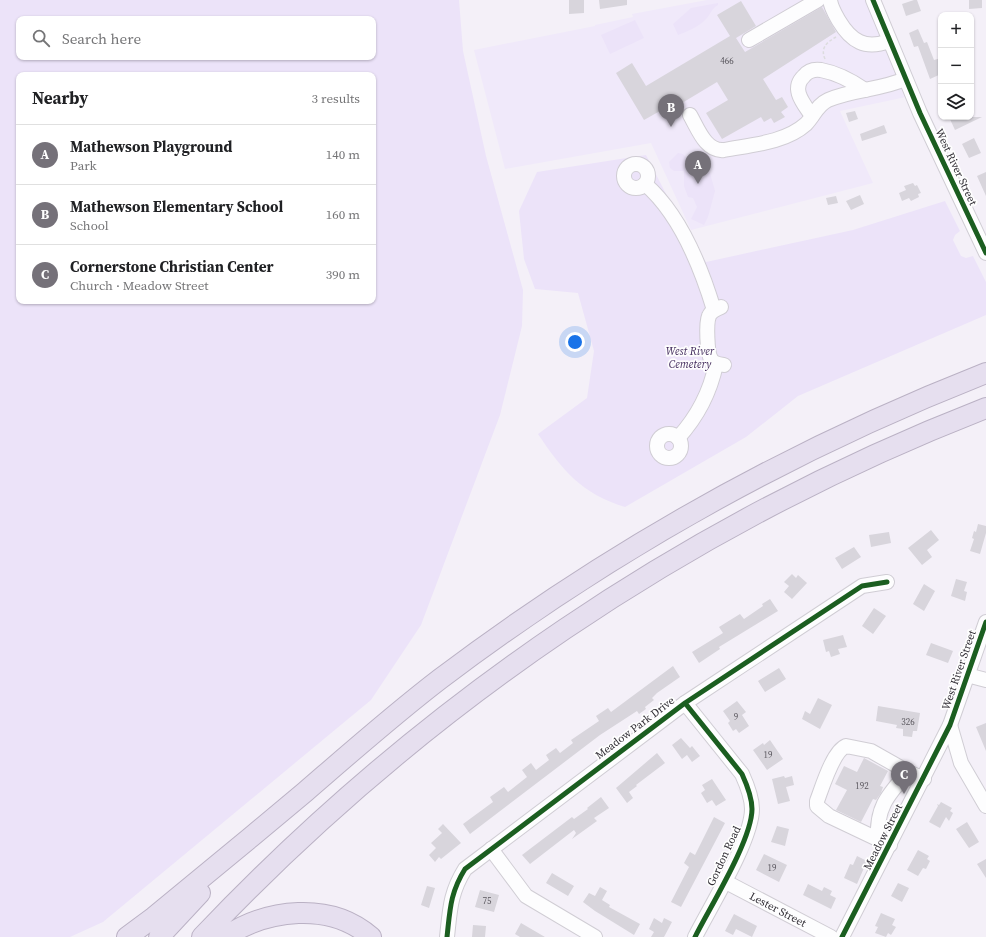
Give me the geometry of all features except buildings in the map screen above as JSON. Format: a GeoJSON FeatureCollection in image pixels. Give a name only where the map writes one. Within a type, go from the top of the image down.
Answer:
{"type":"FeatureCollection","features":[{"type":"Feature","properties":{"kind":"highway"},"geometry":{"type":"LineString","coordinates":[[127,937],[154,918],[384,724],[461,663],[552,598],[641,542],[732,490],[794,458],[883,416],[986,373]]}},
{"type":"Feature","properties":{"kind":"highway"},"geometry":{"type":"LineString","coordinates":[[202,937],[291,847],[382,766],[466,699],[552,636],[673,560],[767,507],[862,460],[986,408]]}},
{"type":"Feature","properties":{"kind":"highway"},"geometry":{"type":"LineString","coordinates":[[159,937],[229,864],[305,792]]}},
{"type":"Feature","properties":{"kind":"highway"},"geometry":{"type":"LineString","coordinates":[[225,937],[242,926],[262,918],[282,914],[304,913],[326,915],[345,920],[371,937]]}},
{"type":"Feature","properties":{"kind":"street"},"geometry":{"type":"LineString","coordinates":[[749,40],[818,0]]}},
{"type":"Feature","properties":{"kind":"street"},"geometry":{"type":"LineString","coordinates":[[830,0],[833,10],[844,30],[853,39],[871,44],[889,41]]}},
{"type":"Feature","properties":{"kind":"street","name":"West River Street"},"geometry":{"type":"LineString","coordinates":[[873,0],[905,80],[986,253]]}},
{"type":"Feature","properties":{"kind":"street"},"geometry":{"type":"LineString","coordinates":[[812,116],[802,100],[798,86],[801,78],[809,71],[820,70],[850,80],[866,90]]}},
{"type":"Feature","properties":{"kind":"street"},"geometry":{"type":"LineString","coordinates":[[690,115],[709,147],[719,151],[777,139],[791,134],[806,124],[818,107],[828,100],[866,90],[890,86],[905,80]]}},
{"type":"Feature","properties":{"kind":"street"},"geometry":{"type":"LineString","coordinates":[[645,184],[663,201],[681,230],[708,293],[718,308],[709,316],[707,324],[709,354],[711,360],[720,365],[696,417],[678,438]]}},
{"type":"Feature","properties":{"kind":"street","name":"Meadow Park Drive"},"geometry":{"type":"LineString","coordinates":[[447,937],[451,900],[456,884],[465,868],[685,703],[862,586],[887,582]]}},
{"type":"Feature","properties":{"kind":"street","name":"West River Street"},"geometry":{"type":"LineString","coordinates":[[986,622],[950,725],[961,763],[986,806]]}},
{"type":"Feature","properties":{"kind":"street"},"geometry":{"type":"LineString","coordinates":[[967,675],[986,680]]}},
{"type":"Feature","properties":{"kind":"street","name":"Gordon Road"},"geometry":{"type":"LineString","coordinates":[[685,703],[742,774],[751,798],[751,818],[747,835],[695,937]]}},
{"type":"Feature","properties":{"kind":"street","name":"Meadow Street"},"geometry":{"type":"LineString","coordinates":[[842,937],[884,842],[924,779],[950,725]]}},
{"type":"Feature","properties":{"kind":"street"},"geometry":{"type":"LineString","coordinates":[[884,842],[829,816],[817,806],[816,801],[835,758],[842,747],[846,746],[871,751],[908,772],[924,779]]}},
{"type":"Feature","properties":{"kind":"street"},"geometry":{"type":"LineString","coordinates":[[884,842],[878,821],[882,806],[890,793],[908,772]]}},
{"type":"Feature","properties":{"kind":"street"},"geometry":{"type":"LineString","coordinates":[[491,849],[526,896],[595,937]]}},
{"type":"Feature","properties":{"kind":"street","name":"Lester Street"},"geometry":{"type":"LineString","coordinates":[[724,881],[831,937]]}},
{"type":"Feature","properties":{"kind":"path"},"geometry":{"type":"LineString","coordinates":[[829,63],[824,56],[824,47],[827,41],[841,34]]}},
{"type":"Feature","properties":{"kind":"shaded area"},"geometry":{"type":"Polygon","coordinates":[[[707,0],[867,0],[906,97],[840,111],[873,183],[691,230],[651,143],[505,169],[474,50],[595,26],[633,17],[632,14],[707,0]]]}},
{"type":"Feature","properties":{"kind":"green space"},"geometry":{"type":"Polygon","coordinates":[[[0,0],[459,0],[463,51],[486,156],[523,290],[522,326],[500,415],[421,625],[371,700],[103,922],[70,937],[0,937],[0,0]]]}},
{"type":"Feature","properties":{"kind":"green space"},"geometry":{"type":"Polygon","coordinates":[[[718,3],[718,5],[703,22],[678,35],[673,24],[691,8],[718,3]]]}},
{"type":"Feature","properties":{"kind":"green space"},"geometry":{"type":"Polygon","coordinates":[[[635,20],[644,38],[610,54],[601,35],[635,20]]]}},
{"type":"Feature","properties":{"kind":"green space"},"geometry":{"type":"Polygon","coordinates":[[[678,153],[683,154],[688,160],[708,166],[715,191],[708,217],[704,225],[691,219],[697,207],[693,198],[688,197],[684,186],[684,171],[674,171],[670,168],[669,162],[678,153]]]}},
{"type":"Feature","properties":{"kind":"green space","name":"West River Cemetery"},"geometry":{"type":"Polygon","coordinates":[[[646,155],[681,223],[706,262],[853,230],[945,201],[960,231],[955,235],[953,240],[961,256],[966,258],[973,256],[986,282],[986,315],[798,396],[746,437],[625,507],[610,502],[585,488],[574,479],[556,459],[538,434],[587,398],[594,351],[578,293],[535,289],[524,259],[519,211],[537,172],[646,155]]]}},
{"type":"Feature","properties":{"kind":"cycle path"},"geometry":{"type":"LineString","coordinates":[[873,0],[920,113],[986,253]]}},
{"type":"Feature","properties":{"kind":"cycle path"},"geometry":{"type":"LineString","coordinates":[[447,937],[450,910],[456,886],[465,869],[685,703],[862,586],[887,582]]}},
{"type":"Feature","properties":{"kind":"cycle path"},"geometry":{"type":"LineString","coordinates":[[842,937],[950,725],[986,622]]}},
{"type":"Feature","properties":{"kind":"cycle path"},"geometry":{"type":"LineString","coordinates":[[685,703],[742,774],[752,805],[750,822],[738,855],[695,937]]}},
{"type":"Feature","properties":{"kind":"place","name":"Mathewson Elementary School"},"geometry":{"type":"Point","coordinates":[671,127]}},
{"type":"Feature","properties":{"kind":"place","name":"Mathewson Playground"},"geometry":{"type":"Point","coordinates":[698,184]}},
{"type":"Feature","properties":{"kind":"place","name":"Cornerstone Christian Center"},"geometry":{"type":"Point","coordinates":[904,794]}}]}
